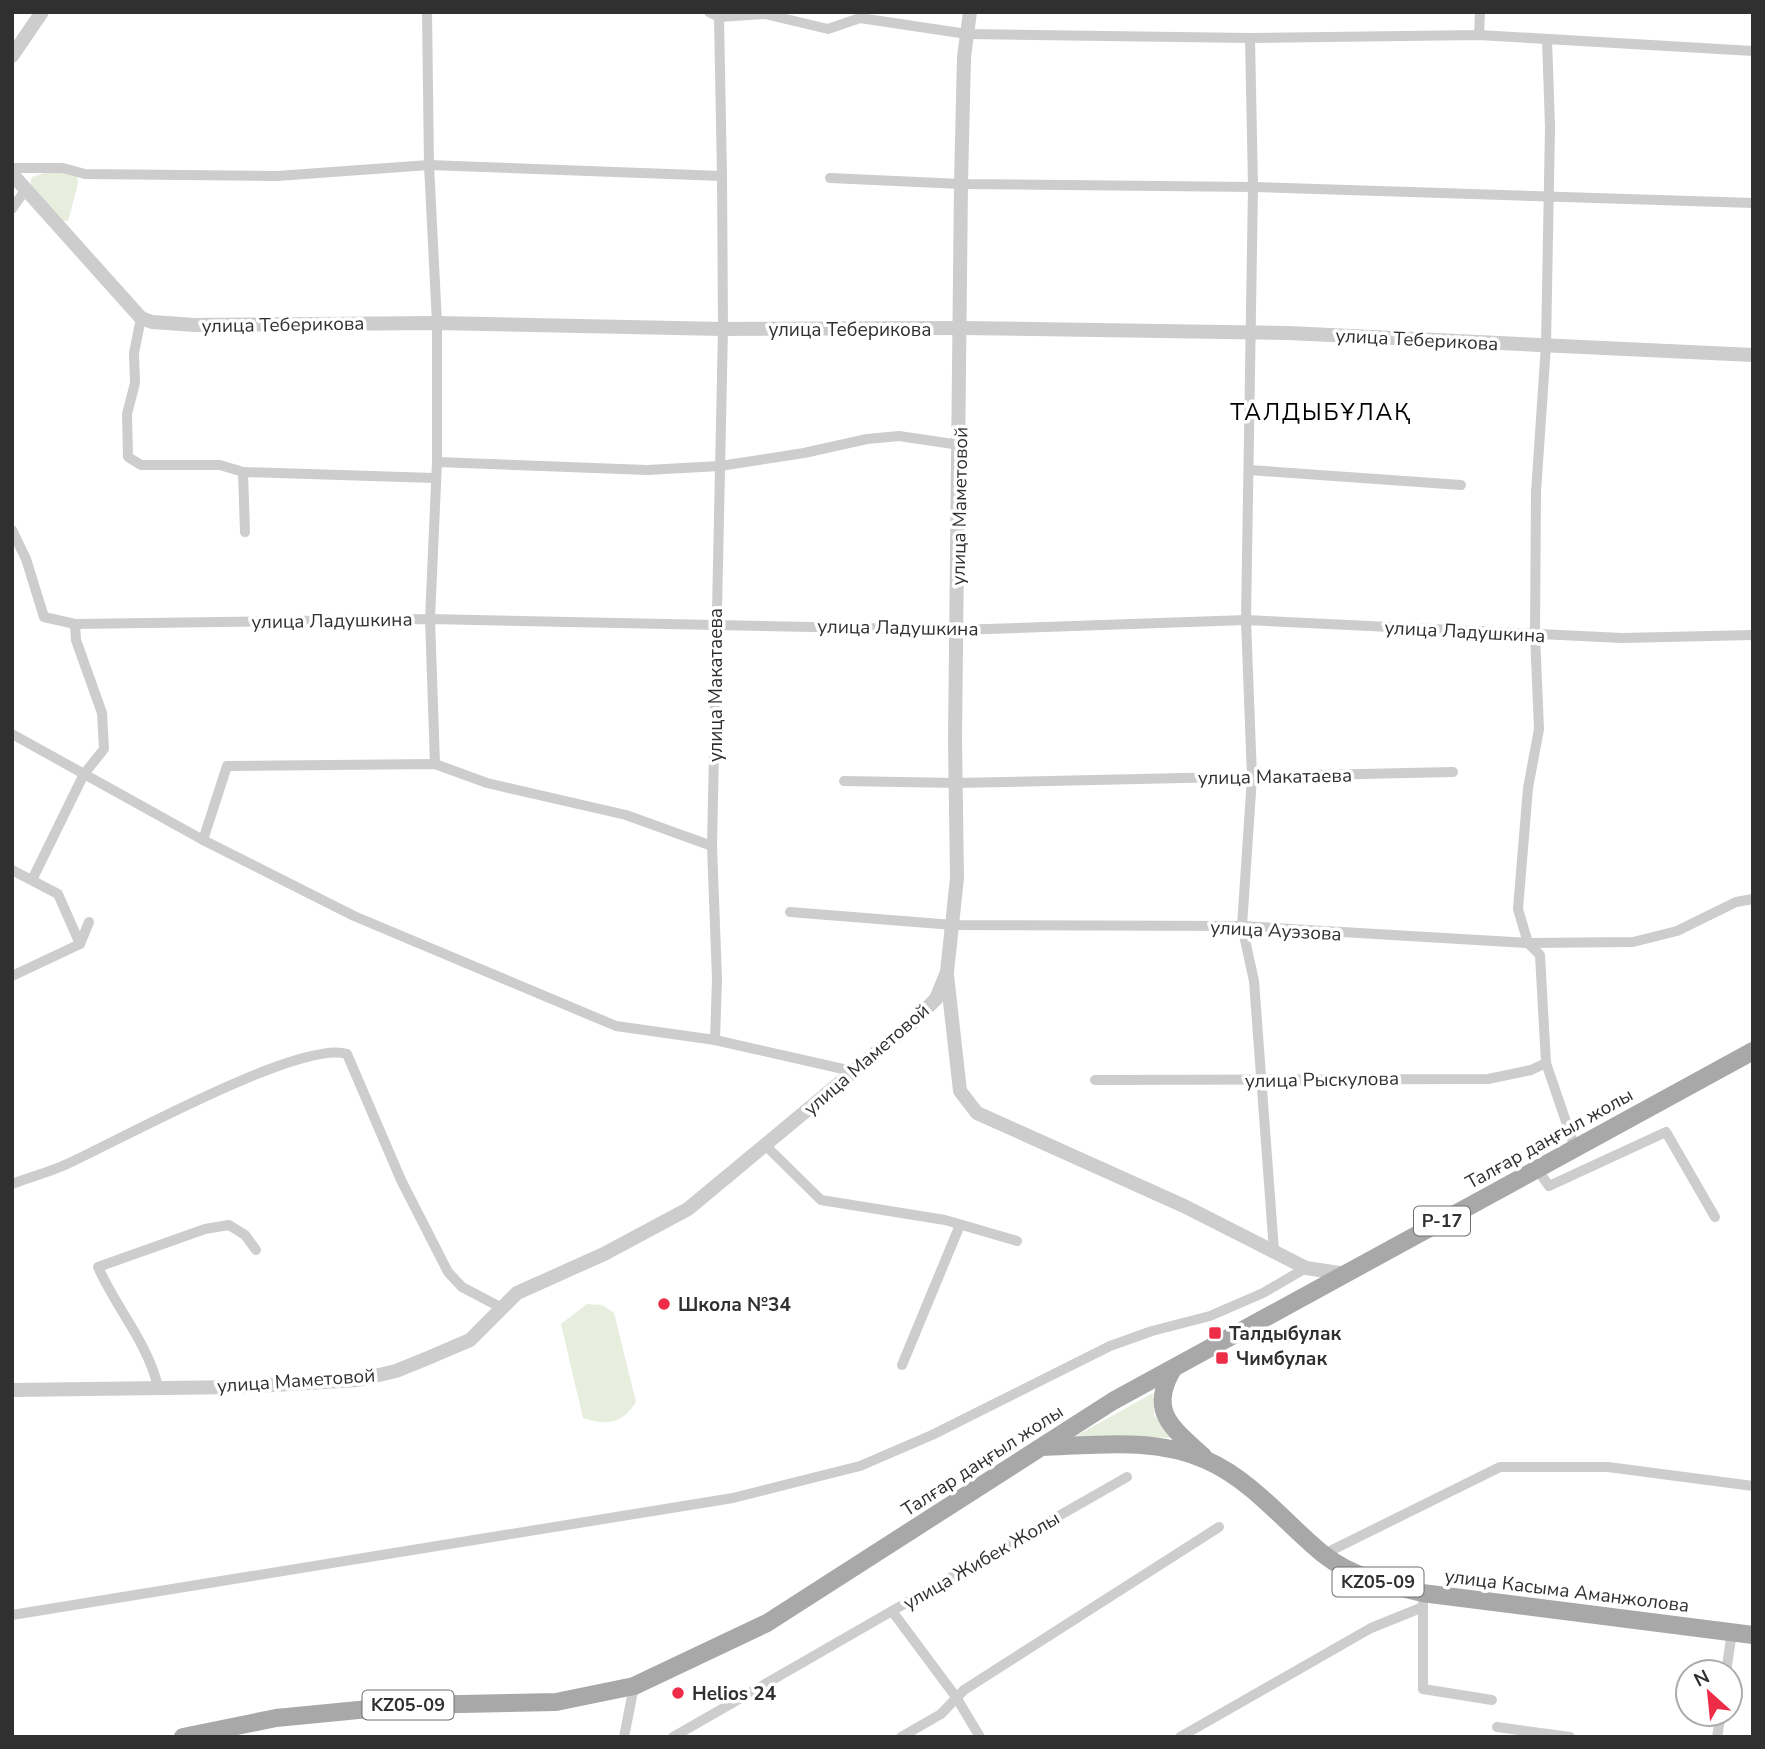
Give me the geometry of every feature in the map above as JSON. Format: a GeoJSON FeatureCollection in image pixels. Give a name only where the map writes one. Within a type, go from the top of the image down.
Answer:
{"type":"FeatureCollection","features":[{"type":"Feature","properties":{"kind":"main road","name":"Талғар даңғыл жолы"},"geometry":{"type":"LineString","coordinates":[[183,1737],[276,1718],[410,1705],[556,1702],[634,1686],[767,1623],[1113,1401],[1753,1051]]}},
{"type":"Feature","properties":{"kind":"main road"},"geometry":{"type":"LineString","coordinates":[[1175,1367],[1164,1385],[1160,1402],[1171,1423],[1208,1460]]}},
{"type":"Feature","properties":{"kind":"main road","name":"улица Касыма Аманжолова"},"geometry":{"type":"LineString","coordinates":[[1042,1447],[1140,1444],[1174,1449],[1208,1460],[1252,1491],[1324,1554],[1368,1579],[1423,1600],[1753,1635]]}},
{"type":"Feature","properties":{"kind":"street"},"geometry":{"type":"LineString","coordinates":[[12,56],[42,12]]}},
{"type":"Feature","properties":{"kind":"street"},"geometry":{"type":"LineString","coordinates":[[427,12],[429,164],[437,323],[437,462],[434,478],[430,619],[436,764]]}},
{"type":"Feature","properties":{"kind":"street","name":"улица Маметовой"},"geometry":{"type":"LineString","coordinates":[[12,1390],[240,1387],[358,1380],[396,1371],[470,1340],[499,1307],[517,1293],[604,1255],[678,1216],[766,1146],[936,999],[947,972],[957,878],[961,184],[970,12]]}},
{"type":"Feature","properties":{"kind":"street"},"geometry":{"type":"LineString","coordinates":[[1479,35],[1480,12]]}},
{"type":"Feature","properties":{"kind":"street"},"geometry":{"type":"LineString","coordinates":[[714,15],[765,14],[828,29],[860,18],[967,34],[1250,38],[1479,35],[1753,51]]}},
{"type":"Feature","properties":{"kind":"street","name":"улица Макатаева"},"geometry":{"type":"LineString","coordinates":[[714,15],[722,176],[723,330],[715,623],[717,711],[712,846],[717,979],[715,1040]]}},
{"type":"Feature","properties":{"kind":"street"},"geometry":{"type":"LineString","coordinates":[[1250,38],[1253,187],[1246,620],[1252,777],[1241,926],[1254,981],[1259,1080],[1274,1251]]}},
{"type":"Feature","properties":{"kind":"street"},"geometry":{"type":"LineString","coordinates":[[1547,39],[1550,127],[1546,195],[1546,345],[1536,492],[1535,634],[1539,729],[1528,788],[1518,909],[1528,943],[1540,955],[1546,1063],[1575,1148]]}},
{"type":"Feature","properties":{"kind":"street"},"geometry":{"type":"LineString","coordinates":[[12,168],[63,168],[85,174],[264,176],[429,164],[722,176]]}},
{"type":"Feature","properties":{"kind":"street"},"geometry":{"type":"LineString","coordinates":[[12,174],[141,318],[134,353],[135,383],[127,414],[128,457],[141,465],[220,465],[243,472],[434,478]]}},
{"type":"Feature","properties":{"kind":"street"},"geometry":{"type":"LineString","coordinates":[[830,178],[961,184],[1253,187],[1753,203]]}},
{"type":"Feature","properties":{"kind":"street"},"geometry":{"type":"LineString","coordinates":[[12,209],[26,189]]}},
{"type":"Feature","properties":{"kind":"street","name":"улица Теберикова"},"geometry":{"type":"LineString","coordinates":[[141,318],[152,322],[195,325],[437,323],[723,330],[961,328],[1251,332],[1753,355]]}},
{"type":"Feature","properties":{"kind":"street"},"geometry":{"type":"LineString","coordinates":[[437,462],[647,470],[720,466],[804,453],[867,439],[900,436],[960,445]]}},
{"type":"Feature","properties":{"kind":"street"},"geometry":{"type":"LineString","coordinates":[[1249,470],[1461,485]]}},
{"type":"Feature","properties":{"kind":"street"},"geometry":{"type":"LineString","coordinates":[[243,472],[245,532]]}},
{"type":"Feature","properties":{"kind":"street","name":"улица Ладушкина"},"geometry":{"type":"LineString","coordinates":[[12,530],[26,559],[44,617],[75,624],[430,619],[957,630],[1246,620],[1622,638],[1753,635]]}},
{"type":"Feature","properties":{"kind":"street"},"geometry":{"type":"LineString","coordinates":[[32,880],[84,774],[104,749],[103,713],[76,640],[75,624]]}},
{"type":"Feature","properties":{"kind":"street"},"geometry":{"type":"LineString","coordinates":[[12,734],[203,840],[354,916],[616,1026],[715,1040],[852,1071]]}},
{"type":"Feature","properties":{"kind":"street"},"geometry":{"type":"LineString","coordinates":[[203,840],[227,766],[436,764],[487,783],[626,815],[712,846]]}},
{"type":"Feature","properties":{"kind":"street","name":"улица Макатаева"},"geometry":{"type":"LineString","coordinates":[[844,780],[956,783],[1453,772]]}},
{"type":"Feature","properties":{"kind":"street"},"geometry":{"type":"LineString","coordinates":[[12,870],[58,894],[80,944]]}},
{"type":"Feature","properties":{"kind":"street","name":"улица Ауэзова"},"geometry":{"type":"LineString","coordinates":[[790,912],[953,925],[1241,926],[1528,943],[1633,942],[1678,932],[1736,902],[1753,899]]}},
{"type":"Feature","properties":{"kind":"street"},"geometry":{"type":"LineString","coordinates":[[12,976],[80,944],[89,922]]}},
{"type":"Feature","properties":{"kind":"street"},"geometry":{"type":"LineString","coordinates":[[947,972],[960,1091],[977,1112],[1184,1206],[1306,1268],[1346,1274]]}},
{"type":"Feature","properties":{"kind":"street"},"geometry":{"type":"LineString","coordinates":[[12,1184],[67,1164],[158,1116],[304,1057],[334,1050],[346,1054],[401,1180],[448,1272],[462,1287],[499,1307]]}},
{"type":"Feature","properties":{"kind":"street","name":"улица Рыскулова"},"geometry":{"type":"LineString","coordinates":[[1095,1080],[1488,1079],[1531,1070],[1546,1063]]}},
{"type":"Feature","properties":{"kind":"street"},"geometry":{"type":"LineString","coordinates":[[1538,1168],[1549,1186],[1667,1132],[1715,1217]]}},
{"type":"Feature","properties":{"kind":"street"},"geometry":{"type":"LineString","coordinates":[[766,1146],[821,1200],[960,1225],[1017,1241]]}},
{"type":"Feature","properties":{"kind":"street"},"geometry":{"type":"LineString","coordinates":[[158,1387],[155,1371],[107,1289],[98,1267],[205,1229],[229,1225],[245,1235],[256,1250]]}},
{"type":"Feature","properties":{"kind":"street"},"geometry":{"type":"LineString","coordinates":[[902,1365],[960,1225]]}},
{"type":"Feature","properties":{"kind":"street"},"geometry":{"type":"LineString","coordinates":[[12,1615],[720,1500],[860,1466],[932,1435],[1110,1346],[1152,1331],[1210,1316],[1263,1293],[1306,1268]]}},
{"type":"Feature","properties":{"kind":"street"},"geometry":{"type":"LineString","coordinates":[[1324,1554],[1500,1466],[1608,1467],[1753,1486]]}},
{"type":"Feature","properties":{"kind":"street","name":"улица Жибек Жолы"},"geometry":{"type":"LineString","coordinates":[[981,1737],[956,1697],[892,1611],[1127,1477]]}},
{"type":"Feature","properties":{"kind":"street"},"geometry":{"type":"LineString","coordinates":[[901,1737],[941,1714],[956,1697],[1219,1527]]}},
{"type":"Feature","properties":{"kind":"street"},"geometry":{"type":"LineString","coordinates":[[1180,1737],[1423,1600],[1423,1689],[1492,1700]]}},
{"type":"Feature","properties":{"kind":"street"},"geometry":{"type":"LineString","coordinates":[[673,1737],[892,1611]]}},
{"type":"Feature","properties":{"kind":"street"},"geometry":{"type":"LineString","coordinates":[[1728,1658],[1732,1632]]}},
{"type":"Feature","properties":{"kind":"street"},"geometry":{"type":"LineString","coordinates":[[624,1737],[634,1686]]}},
{"type":"Feature","properties":{"kind":"street"},"geometry":{"type":"LineString","coordinates":[[1497,1727],[1570,1737]]}},
{"type":"Feature","properties":{"kind":"green space"},"geometry":{"type":"Polygon","coordinates":[[[53,170],[77,175],[78,184],[68,221],[63,221],[30,184],[32,177],[53,170]]]}},
{"type":"Feature","properties":{"kind":"green space"},"geometry":{"type":"Polygon","coordinates":[[[587,1304],[602,1305],[614,1313],[636,1402],[625,1415],[613,1421],[599,1422],[583,1418],[561,1324],[587,1304]]]}},
{"type":"Feature","properties":{"kind":"green space"},"geometry":{"type":"Polygon","coordinates":[[[1153,1393],[1154,1415],[1171,1438],[1133,1436],[1067,1441],[1153,1393]]]}},
{"type":"Feature","properties":{"kind":"place","name":"Школа №34"},"geometry":{"type":"Point","coordinates":[664,1304]}},
{"type":"Feature","properties":{"kind":"place","name":"Талдыбулак"},"geometry":{"type":"Point","coordinates":[1215,1333]}},
{"type":"Feature","properties":{"kind":"place","name":"Чимбулак"},"geometry":{"type":"Point","coordinates":[1222,1358]}},
{"type":"Feature","properties":{"kind":"place","name":"Helios 24"},"geometry":{"type":"Point","coordinates":[678,1693]}},
{"type":"Feature","properties":{"kind":"district","name":"ТАЛДЫБҰЛАҚ"},"geometry":{"type":"Point","coordinates":[1321,412]}}]}
